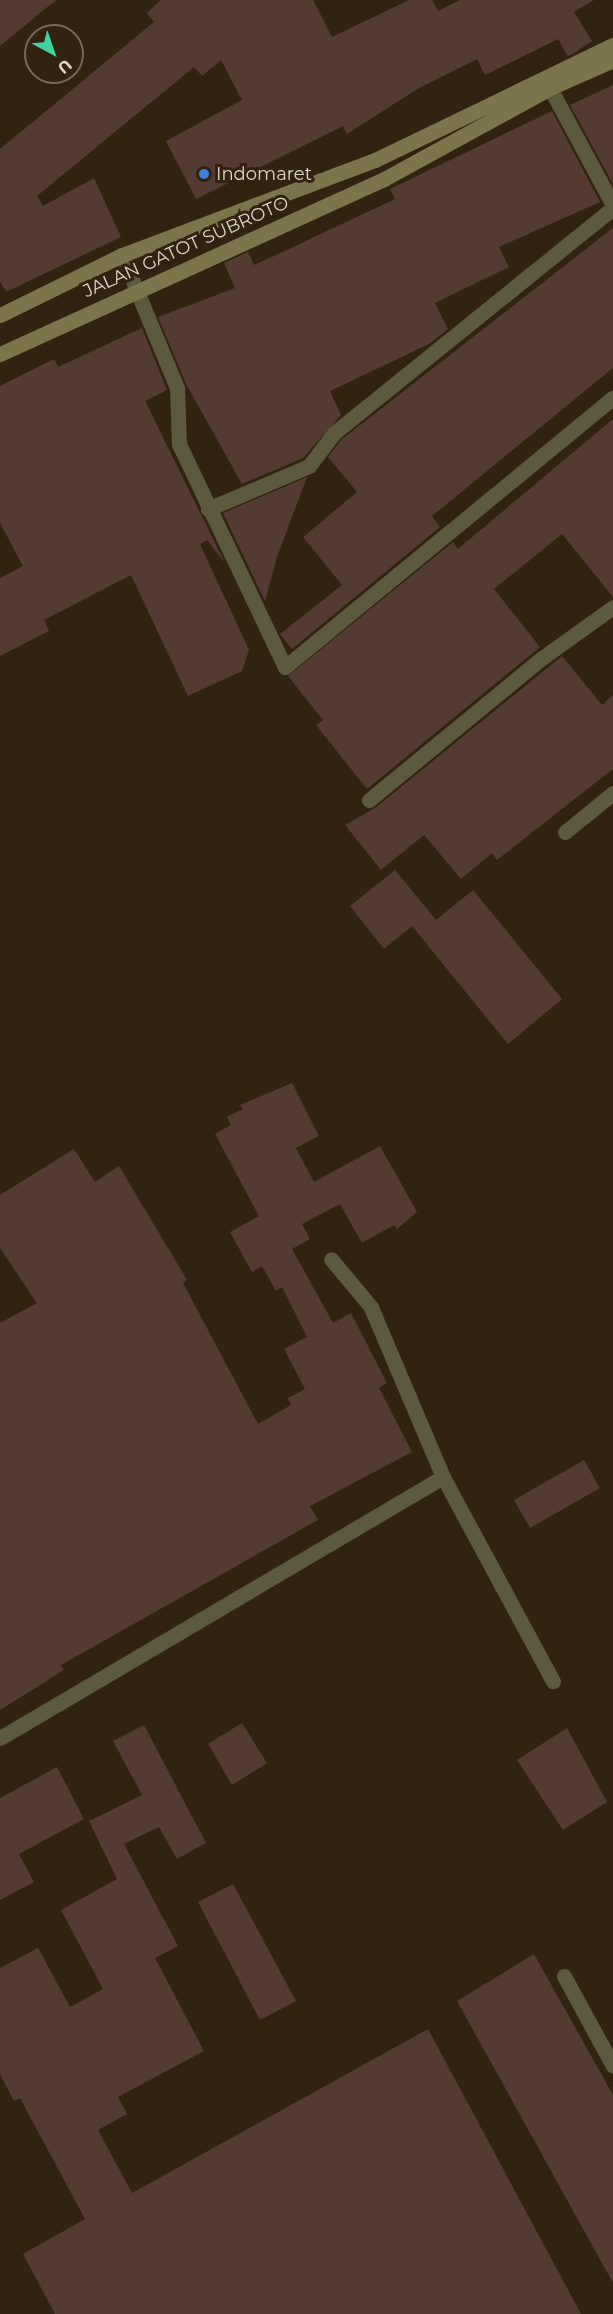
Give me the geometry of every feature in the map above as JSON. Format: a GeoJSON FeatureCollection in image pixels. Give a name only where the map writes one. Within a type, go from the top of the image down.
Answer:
{"type":"FeatureCollection","features":[{"type":"Feature","properties":{"kind":"main road"},"geometry":{"type":"LineString","coordinates":[[0,315],[122,255],[375,160],[613,45]]}},
{"type":"Feature","properties":{"kind":"main road","name":"JALAN GATOT SUBROTO"},"geometry":{"type":"LineString","coordinates":[[0,354],[136,290],[384,179],[550,88],[613,60]]}},
{"type":"Feature","properties":{"kind":"main road"},"geometry":{"type":"LineString","coordinates":[[375,160],[384,179]]}},
{"type":"Feature","properties":{"kind":"street"},"geometry":{"type":"LineString","coordinates":[[208,509],[309,466],[334,433],[613,206],[550,88]]}},
{"type":"Feature","properties":{"kind":"street"},"geometry":{"type":"LineString","coordinates":[[122,255],[177,388],[178,444],[285,667],[613,398]]}},
{"type":"Feature","properties":{"kind":"street"},"geometry":{"type":"LineString","coordinates":[[369,800],[542,658],[613,607]]}},
{"type":"Feature","properties":{"kind":"street"},"geometry":{"type":"LineString","coordinates":[[565,832],[613,793]]}},
{"type":"Feature","properties":{"kind":"street"},"geometry":{"type":"LineString","coordinates":[[331,1259],[371,1307],[443,1477],[553,1681]]}},
{"type":"Feature","properties":{"kind":"street"},"geometry":{"type":"LineString","coordinates":[[0,1738],[443,1477]]}},
{"type":"Feature","properties":{"kind":"street"},"geometry":{"type":"LineString","coordinates":[[564,1976],[613,2066]]}},
{"type":"Feature","properties":{"kind":"building"},"geometry":{"type":"Polygon","coordinates":[[[0,0],[56,0],[24,24],[0,46],[0,0]]]}},
{"type":"Feature","properties":{"kind":"building"},"geometry":{"type":"Polygon","coordinates":[[[161,0],[313,0],[332,37],[409,0],[432,0],[438,11],[460,0],[594,0],[574,12],[592,41],[568,56],[558,39],[485,75],[477,59],[419,88],[347,134],[343,126],[196,199],[166,141],[242,100],[221,60],[202,76],[194,67],[37,196],[43,206],[94,178],[121,237],[6,292],[0,281],[0,149],[79,84],[84,84],[84,80],[154,22],[147,13],[161,0]]]}},
{"type":"Feature","properties":{"kind":"building"},"geometry":{"type":"Polygon","coordinates":[[[613,85],[613,184],[570,105],[613,85]]]}},
{"type":"Feature","properties":{"kind":"building"},"geometry":{"type":"Polygon","coordinates":[[[552,111],[600,202],[499,247],[509,267],[435,303],[448,329],[429,344],[330,391],[341,415],[303,458],[242,484],[186,384],[158,317],[235,288],[224,263],[248,252],[254,265],[274,256],[395,199],[390,189],[552,111]]]}},
{"type":"Feature","properties":{"kind":"building"},"geometry":{"type":"Polygon","coordinates":[[[613,228],[613,368],[432,516],[440,527],[292,649],[280,634],[342,585],[303,537],[357,492],[328,457],[341,440],[613,228]]]}},
{"type":"Feature","properties":{"kind":"building"},"geometry":{"type":"Polygon","coordinates":[[[142,328],[167,390],[145,401],[225,563],[207,540],[200,544],[249,650],[242,671],[188,696],[131,575],[44,620],[49,631],[0,656],[0,578],[23,566],[0,523],[0,386],[54,359],[58,367],[142,328]]]}},
{"type":"Feature","properties":{"kind":"building"},"geometry":{"type":"Polygon","coordinates":[[[613,419],[613,597],[562,534],[494,589],[540,647],[367,789],[316,725],[323,720],[288,676],[453,542],[458,549],[613,419]]]}},
{"type":"Feature","properties":{"kind":"building"},"geometry":{"type":"Polygon","coordinates":[[[307,477],[277,557],[265,601],[223,513],[307,477]]]}},
{"type":"Feature","properties":{"kind":"building"},"geometry":{"type":"Polygon","coordinates":[[[562,656],[602,705],[613,695],[613,769],[497,860],[492,853],[461,879],[424,835],[381,870],[345,825],[375,808],[562,656]]]}},
{"type":"Feature","properties":{"kind":"building"},"geometry":{"type":"Polygon","coordinates":[[[395,870],[436,920],[473,890],[562,999],[508,1044],[412,926],[384,949],[350,906],[395,870]]]}},
{"type":"Feature","properties":{"kind":"building"},"geometry":{"type":"Polygon","coordinates":[[[292,1083],[319,1136],[296,1148],[314,1182],[380,1146],[417,1212],[397,1229],[394,1225],[362,1243],[340,1204],[302,1224],[310,1239],[292,1249],[333,1323],[351,1313],[387,1383],[379,1388],[412,1452],[310,1506],[318,1520],[61,1665],[64,1670],[0,1710],[0,1323],[37,1303],[0,1248],[0,1195],[74,1149],[95,1182],[119,1166],[187,1280],[183,1283],[258,1424],[291,1405],[288,1398],[305,1389],[284,1349],[307,1337],[282,1287],[276,1291],[262,1266],[252,1272],[230,1232],[259,1216],[215,1134],[231,1125],[227,1117],[243,1109],[240,1105],[292,1083]]]}},
{"type":"Feature","properties":{"kind":"building"},"geometry":{"type":"Polygon","coordinates":[[[584,1460],[600,1488],[530,1528],[514,1500],[584,1460]]]}},
{"type":"Feature","properties":{"kind":"building"},"geometry":{"type":"Polygon","coordinates":[[[242,1723],[267,1763],[232,1785],[208,1744],[242,1723]]]}},
{"type":"Feature","properties":{"kind":"building"},"geometry":{"type":"Polygon","coordinates":[[[144,1725],[206,1843],[177,1859],[159,1827],[124,1844],[178,1946],[155,1958],[204,2051],[118,2097],[127,2114],[98,2130],[132,2193],[428,2029],[581,2314],[55,2314],[23,2254],[85,2219],[20,2098],[14,2101],[0,2074],[0,1968],[38,1948],[70,2007],[103,1989],[61,1910],[117,1879],[89,1821],[142,1795],[113,1741],[144,1725]]]}},
{"type":"Feature","properties":{"kind":"building"},"geometry":{"type":"Polygon","coordinates":[[[567,1728],[607,1802],[563,1830],[517,1760],[567,1728]]]}},
{"type":"Feature","properties":{"kind":"building"},"geometry":{"type":"Polygon","coordinates":[[[57,1767],[84,1819],[19,1854],[34,1882],[0,1900],[0,1798],[57,1767]]]}},
{"type":"Feature","properties":{"kind":"building"},"geometry":{"type":"Polygon","coordinates":[[[233,1884],[296,2001],[260,2020],[198,1902],[233,1884]]]}},
{"type":"Feature","properties":{"kind":"building"},"geometry":{"type":"Polygon","coordinates":[[[534,1954],[613,2095],[613,2283],[457,2001],[534,1954]]]}},
{"type":"Feature","properties":{"kind":"place","name":"Indomaret"},"geometry":{"type":"Point","coordinates":[204,174]}}]}
